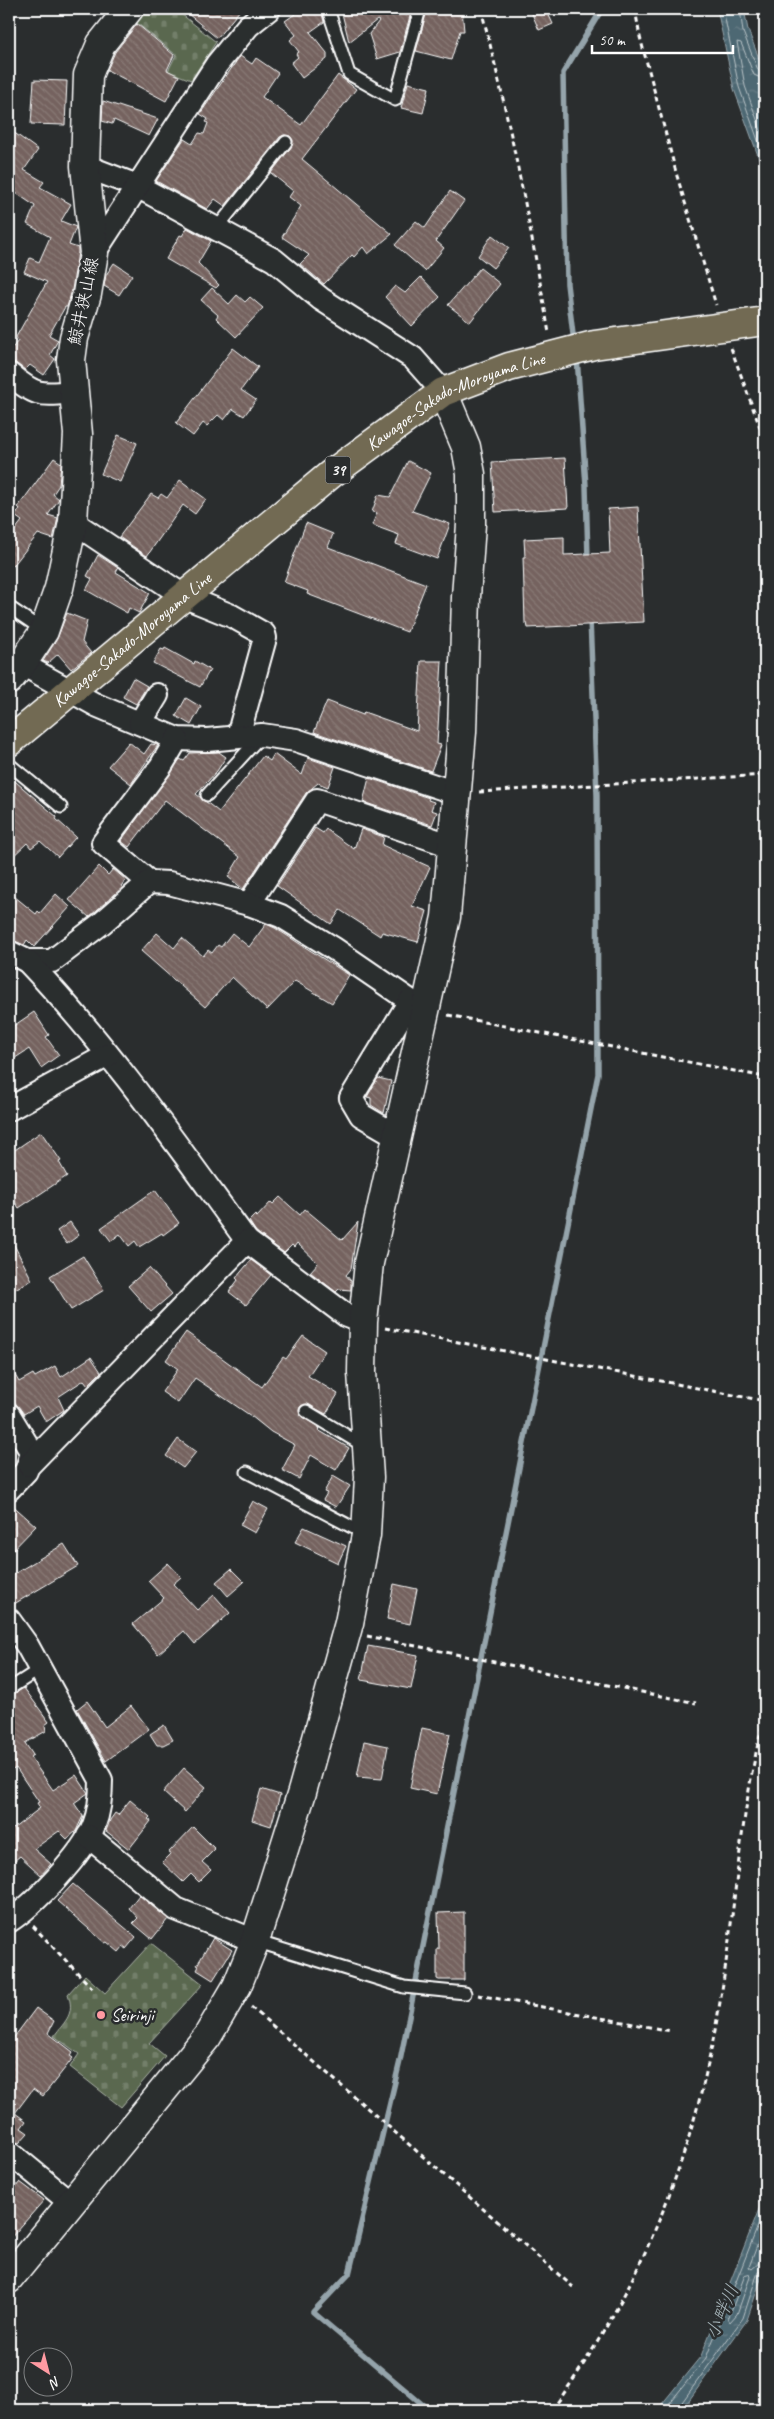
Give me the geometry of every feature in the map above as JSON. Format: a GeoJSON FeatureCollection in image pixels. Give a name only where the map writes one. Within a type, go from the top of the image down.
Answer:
{"type":"FeatureCollection","features":[{"type":"Feature","properties":{"kind":"main road","name":"Kawagoe-Sakado-Moroyama Line"},"geometry":{"type":"LineString","coordinates":[[12,739],[331,474],[443,392],[509,367],[594,345],[765,321]]}},
{"type":"Feature","properties":{"kind":"street","name":"鯨井狭山線"},"geometry":{"type":"LineString","coordinates":[[15,672],[44,631],[59,588],[73,522],[78,434],[71,360],[74,338],[87,294],[94,253],[85,166],[88,75],[101,44],[129,9]]}},
{"type":"Feature","properties":{"kind":"street"},"geometry":{"type":"LineString","coordinates":[[94,253],[217,64],[248,26],[269,9]]}},
{"type":"Feature","properties":{"kind":"street"},"geometry":{"type":"LineString","coordinates":[[9,2277],[207,2037],[233,1992],[255,1941],[302,1792],[347,1632],[366,1535],[369,1477],[362,1372],[363,1322],[369,1263],[397,1136],[418,1006],[446,917],[462,732],[466,596],[471,524],[470,474],[466,448],[443,392],[413,358],[321,299],[274,260],[137,186],[85,166]]}},
{"type":"Feature","properties":{"kind":"street"},"geometry":{"type":"LineString","coordinates":[[9,374],[25,387],[41,395],[75,392]]}},
{"type":"Feature","properties":{"kind":"street"},"geometry":{"type":"LineString","coordinates":[[73,522],[185,597],[232,616],[264,634],[265,638],[238,736]]}},
{"type":"Feature","properties":{"kind":"street"},"geometry":{"type":"LineString","coordinates":[[15,672],[72,691],[96,705],[177,738],[207,740],[262,735],[296,740],[456,793]]}},
{"type":"Feature","properties":{"kind":"street"},"geometry":{"type":"LineString","coordinates":[[140,723],[157,695]]}},
{"type":"Feature","properties":{"kind":"street"},"geometry":{"type":"LineString","coordinates":[[177,738],[161,766],[103,843],[149,882],[169,883],[249,904],[281,916],[333,948],[418,1006]]}},
{"type":"Feature","properties":{"kind":"street"},"geometry":{"type":"LineString","coordinates":[[249,904],[317,800],[452,846]]}},
{"type":"Feature","properties":{"kind":"street"},"geometry":{"type":"LineString","coordinates":[[18,956],[52,961],[102,923],[149,882]]}},
{"type":"Feature","properties":{"kind":"street"},"geometry":{"type":"LineString","coordinates":[[18,956],[71,1007],[247,1241],[347,1316],[363,1322]]}},
{"type":"Feature","properties":{"kind":"street"},"geometry":{"type":"LineString","coordinates":[[397,1136],[362,1115],[351,1098],[418,1006]]}},
{"type":"Feature","properties":{"kind":"street"},"geometry":{"type":"LineString","coordinates":[[9,1109],[108,1055]]}},
{"type":"Feature","properties":{"kind":"street"},"geometry":{"type":"LineString","coordinates":[[29,1465],[247,1241]]}},
{"type":"Feature","properties":{"kind":"street"},"geometry":{"type":"LineString","coordinates":[[9,1415],[32,1453],[26,1472],[9,1489]]}},
{"type":"Feature","properties":{"kind":"street"},"geometry":{"type":"LineString","coordinates":[[9,1620],[27,1645],[101,1780],[99,1809],[94,1826],[88,1836],[69,1862],[15,1917]]}},
{"type":"Feature","properties":{"kind":"street"},"geometry":{"type":"LineString","coordinates":[[88,1836],[176,1909],[255,1941]]}},
{"type":"Feature","properties":{"kind":"street"},"geometry":{"type":"LineString","coordinates":[[9,2152],[71,2203]]}},
{"type":"Feature","properties":{"kind":"lane"},"geometry":{"type":"LineString","coordinates":[[328,9],[349,74],[395,100],[420,9]]}},
{"type":"Feature","properties":{"kind":"lane"},"geometry":{"type":"LineString","coordinates":[[217,228],[286,142]]}},
{"type":"Feature","properties":{"kind":"lane"},"geometry":{"type":"LineString","coordinates":[[9,607],[44,631]]}},
{"type":"Feature","properties":{"kind":"lane"},"geometry":{"type":"LineString","coordinates":[[207,794],[262,735]]}},
{"type":"Feature","properties":{"kind":"lane"},"geometry":{"type":"LineString","coordinates":[[9,764],[61,807]]}},
{"type":"Feature","properties":{"kind":"lane"},"geometry":{"type":"LineString","coordinates":[[306,1411],[367,1447]]}},
{"type":"Feature","properties":{"kind":"lane"},"geometry":{"type":"LineString","coordinates":[[248,1472],[366,1535]]}},
{"type":"Feature","properties":{"kind":"lane"},"geometry":{"type":"LineString","coordinates":[[9,1689],[40,1669]]}},
{"type":"Feature","properties":{"kind":"lane"},"geometry":{"type":"LineString","coordinates":[[255,1941],[404,1987],[465,1993]]}},
{"type":"Feature","properties":{"kind":"path"},"geometry":{"type":"LineString","coordinates":[[481,9],[506,106],[533,238],[552,356]]}},
{"type":"Feature","properties":{"kind":"path"},"geometry":{"type":"LineString","coordinates":[[635,9],[640,37],[677,176],[765,441]]}},
{"type":"Feature","properties":{"kind":"path"},"geometry":{"type":"LineString","coordinates":[[456,793],[765,775]]}},
{"type":"Feature","properties":{"kind":"path"},"geometry":{"type":"LineString","coordinates":[[418,1006],[765,1077]]}},
{"type":"Feature","properties":{"kind":"path"},"geometry":{"type":"LineString","coordinates":[[363,1322],[765,1401]]}},
{"type":"Feature","properties":{"kind":"path"},"geometry":{"type":"LineString","coordinates":[[347,1632],[696,1703]]}},
{"type":"Feature","properties":{"kind":"path"},"geometry":{"type":"LineString","coordinates":[[552,2410],[596,2346],[629,2288],[654,2235],[683,2162],[703,2090],[720,2002],[736,1872],[756,1751],[765,1715]]}},
{"type":"Feature","properties":{"kind":"path"},"geometry":{"type":"LineString","coordinates":[[15,1917],[93,1989]]}},
{"type":"Feature","properties":{"kind":"path"},"geometry":{"type":"LineString","coordinates":[[233,1992],[573,2287]]}},
{"type":"Feature","properties":{"kind":"path"},"geometry":{"type":"LineString","coordinates":[[465,1993],[671,2031]]}},
{"type":"Feature","properties":{"kind":"green space"},"geometry":{"type":"Polygon","coordinates":[[[140,9],[175,9],[216,42],[191,80],[168,71],[176,55],[132,19],[140,9]]]}},
{"type":"Feature","properties":{"kind":"green space"},"geometry":{"type":"Polygon","coordinates":[[[151,1943],[203,1984],[149,2043],[165,2056],[121,2107],[70,2067],[79,2054],[54,2036],[66,2021],[70,2012],[68,1994],[85,1975],[105,1993],[151,1943]]]}},
{"type":"Feature","properties":{"kind":"water"},"geometry":{"type":"Polygon","coordinates":[[[717,9],[744,9],[748,30],[765,74],[765,175],[734,89],[717,9]]]}},
{"type":"Feature","properties":{"kind":"water","name":"小畔川"},"geometry":{"type":"Polygon","coordinates":[[[765,2194],[765,2267],[747,2320],[682,2410],[657,2410],[701,2356],[765,2194]]]}},
{"type":"Feature","properties":{"kind":"building"},"geometry":{"type":"Polygon","coordinates":[[[182,9],[241,9],[217,38],[182,9]]]}},
{"type":"Feature","properties":{"kind":"building"},"geometry":{"type":"Polygon","coordinates":[[[302,9],[321,9],[324,22],[310,32],[327,53],[327,59],[302,78],[291,63],[298,57],[296,54],[299,52],[290,40],[296,35],[285,21],[302,9]]]}},
{"type":"Feature","properties":{"kind":"building"},"geometry":{"type":"Polygon","coordinates":[[[341,9],[365,9],[367,13],[385,9],[412,9],[400,52],[377,59],[369,34],[379,21],[377,20],[349,42],[341,9]]]}},
{"type":"Feature","properties":{"kind":"building"},"geometry":{"type":"Polygon","coordinates":[[[441,9],[462,9],[464,31],[460,31],[451,60],[416,51],[426,14],[442,12],[441,9]]]}},
{"type":"Feature","properties":{"kind":"building"},"geometry":{"type":"Polygon","coordinates":[[[530,9],[546,9],[553,24],[539,30],[530,9]]]}},
{"type":"Feature","properties":{"kind":"building"},"geometry":{"type":"Polygon","coordinates":[[[137,24],[174,55],[167,70],[179,76],[166,101],[107,70],[115,52],[137,24]]]}},
{"type":"Feature","properties":{"kind":"building"},"geometry":{"type":"Polygon","coordinates":[[[240,56],[252,64],[256,58],[278,73],[262,97],[301,125],[338,75],[356,89],[302,159],[392,234],[368,254],[363,247],[354,257],[352,255],[324,284],[300,264],[309,255],[282,237],[301,206],[289,197],[293,191],[271,173],[292,146],[293,140],[290,136],[284,135],[280,137],[225,206],[215,199],[207,209],[156,181],[184,139],[192,144],[199,133],[204,134],[208,119],[200,114],[240,56]]]}},
{"type":"Feature","properties":{"kind":"building"},"geometry":{"type":"Polygon","coordinates":[[[34,80],[67,81],[65,125],[31,124],[34,80]]]}},
{"type":"Feature","properties":{"kind":"building"},"geometry":{"type":"Polygon","coordinates":[[[408,83],[429,88],[423,113],[401,108],[408,83]]]}},
{"type":"Feature","properties":{"kind":"building"},"geometry":{"type":"Polygon","coordinates":[[[103,101],[158,119],[149,136],[114,120],[112,124],[102,121],[103,101]]]}},
{"type":"Feature","properties":{"kind":"building"},"geometry":{"type":"Polygon","coordinates":[[[9,129],[38,150],[24,170],[44,182],[40,187],[71,204],[61,221],[76,227],[69,245],[78,248],[72,290],[67,307],[65,307],[49,335],[58,340],[50,355],[55,359],[44,375],[30,365],[25,370],[9,358],[9,352],[18,341],[16,337],[47,282],[24,272],[30,258],[39,262],[50,237],[27,224],[35,206],[10,189],[9,191],[9,129]]]}},
{"type":"Feature","properties":{"kind":"building"},"geometry":{"type":"Polygon","coordinates":[[[450,191],[464,201],[436,241],[444,248],[425,271],[395,245],[416,221],[425,228],[450,191]]]}},
{"type":"Feature","properties":{"kind":"building"},"geometry":{"type":"Polygon","coordinates":[[[187,228],[211,241],[198,263],[219,285],[216,288],[166,259],[180,235],[182,236],[187,228]]]}},
{"type":"Feature","properties":{"kind":"building"},"geometry":{"type":"Polygon","coordinates":[[[492,235],[509,248],[493,268],[478,256],[492,235]]]}},
{"type":"Feature","properties":{"kind":"building"},"geometry":{"type":"Polygon","coordinates":[[[114,263],[132,275],[119,295],[104,286],[106,275],[114,263]]]}},
{"type":"Feature","properties":{"kind":"building"},"geometry":{"type":"Polygon","coordinates":[[[480,268],[500,284],[470,322],[448,305],[480,268]]]}},
{"type":"Feature","properties":{"kind":"building"},"geometry":{"type":"Polygon","coordinates":[[[421,277],[440,297],[412,326],[385,297],[395,286],[405,293],[421,277]]]}},
{"type":"Feature","properties":{"kind":"building"},"geometry":{"type":"Polygon","coordinates":[[[212,288],[229,304],[237,295],[245,302],[250,297],[263,308],[236,337],[216,318],[218,315],[201,300],[212,288]]]}},
{"type":"Feature","properties":{"kind":"building"},"geometry":{"type":"Polygon","coordinates":[[[233,348],[258,367],[241,390],[256,400],[244,416],[233,409],[224,420],[218,415],[207,426],[203,423],[193,436],[176,423],[233,348]]]}},
{"type":"Feature","properties":{"kind":"building"},"geometry":{"type":"Polygon","coordinates":[[[118,435],[137,443],[120,482],[101,474],[118,435]]]}},
{"type":"Feature","properties":{"kind":"building"},"geometry":{"type":"Polygon","coordinates":[[[54,458],[61,463],[59,485],[53,494],[59,499],[48,515],[58,518],[53,539],[38,534],[9,571],[9,538],[22,521],[15,516],[20,509],[18,507],[54,458]]]}},
{"type":"Feature","properties":{"kind":"building"},"geometry":{"type":"Polygon","coordinates":[[[565,458],[568,508],[495,512],[492,462],[565,458]]]}},
{"type":"Feature","properties":{"kind":"building"},"geometry":{"type":"Polygon","coordinates":[[[408,461],[431,473],[412,511],[450,524],[437,559],[396,544],[399,535],[372,525],[377,513],[372,512],[378,495],[390,497],[408,461]]]}},
{"type":"Feature","properties":{"kind":"building"},"geometry":{"type":"Polygon","coordinates":[[[180,480],[206,499],[195,514],[183,505],[147,556],[119,537],[151,494],[158,498],[161,494],[167,498],[180,480]]]}},
{"type":"Feature","properties":{"kind":"building"},"geometry":{"type":"Polygon","coordinates":[[[638,507],[644,622],[528,628],[527,623],[525,623],[524,539],[564,537],[564,555],[610,553],[608,509],[638,507]]]}},
{"type":"Feature","properties":{"kind":"building"},"geometry":{"type":"Polygon","coordinates":[[[306,523],[333,534],[328,547],[426,584],[407,632],[307,594],[308,591],[284,582],[306,523]]]}},
{"type":"Feature","properties":{"kind":"building"},"geometry":{"type":"Polygon","coordinates":[[[98,555],[118,568],[116,572],[150,593],[139,613],[129,608],[127,613],[86,590],[92,579],[87,576],[98,555]]]}},
{"type":"Feature","properties":{"kind":"building"},"geometry":{"type":"Polygon","coordinates":[[[67,613],[87,621],[82,642],[91,653],[71,669],[58,654],[48,663],[43,661],[57,639],[67,613]]]}},
{"type":"Feature","properties":{"kind":"building"},"geometry":{"type":"Polygon","coordinates":[[[165,648],[194,664],[195,661],[210,670],[200,687],[153,663],[161,649],[164,650],[165,648]]]}},
{"type":"Feature","properties":{"kind":"building"},"geometry":{"type":"Polygon","coordinates":[[[421,661],[442,661],[437,744],[441,745],[431,771],[314,732],[327,701],[363,715],[364,712],[417,731],[421,661]]]}},
{"type":"Feature","properties":{"kind":"building"},"geometry":{"type":"Polygon","coordinates":[[[133,678],[147,686],[136,704],[123,697],[133,678]]]}},
{"type":"Feature","properties":{"kind":"building"},"geometry":{"type":"Polygon","coordinates":[[[186,698],[201,707],[191,725],[176,716],[186,698]]]}},
{"type":"Feature","properties":{"kind":"building"},"geometry":{"type":"Polygon","coordinates":[[[129,742],[144,754],[151,744],[158,745],[131,784],[108,766],[129,742]]]}},
{"type":"Feature","properties":{"kind":"building"},"geometry":{"type":"Polygon","coordinates":[[[219,752],[226,757],[217,771],[196,794],[219,812],[263,756],[270,761],[274,754],[302,775],[308,758],[335,767],[328,787],[318,783],[306,793],[243,889],[228,877],[240,857],[165,800],[129,847],[121,841],[180,759],[184,761],[190,753],[219,752]]]}},
{"type":"Feature","properties":{"kind":"building"},"geometry":{"type":"Polygon","coordinates":[[[9,776],[57,817],[56,819],[76,837],[58,857],[40,841],[31,848],[27,843],[9,860],[9,776]]]}},
{"type":"Feature","properties":{"kind":"building"},"geometry":{"type":"Polygon","coordinates":[[[369,778],[429,798],[428,800],[434,802],[431,810],[437,812],[432,825],[363,802],[369,778]]]}},
{"type":"Feature","properties":{"kind":"building"},"geometry":{"type":"Polygon","coordinates":[[[315,828],[323,833],[326,829],[354,849],[361,829],[384,837],[382,845],[430,867],[412,906],[427,911],[418,942],[382,932],[380,936],[340,910],[331,924],[277,886],[315,828]]]}},
{"type":"Feature","properties":{"kind":"building"},"geometry":{"type":"Polygon","coordinates":[[[99,866],[108,875],[113,869],[126,880],[121,886],[123,887],[89,917],[69,900],[99,866]]]}},
{"type":"Feature","properties":{"kind":"building"},"geometry":{"type":"Polygon","coordinates":[[[9,892],[36,914],[38,911],[40,913],[56,894],[70,907],[34,947],[27,940],[24,945],[9,939],[9,892]]]}},
{"type":"Feature","properties":{"kind":"building"},"geometry":{"type":"Polygon","coordinates":[[[266,924],[349,975],[332,1003],[295,981],[267,1010],[232,977],[205,1007],[141,951],[157,933],[174,948],[182,938],[203,956],[208,950],[212,953],[218,945],[221,947],[232,933],[249,947],[266,924]]]}},
{"type":"Feature","properties":{"kind":"building"},"geometry":{"type":"Polygon","coordinates":[[[34,1012],[49,1035],[46,1037],[59,1055],[41,1068],[29,1049],[9,1062],[9,1029],[34,1012]]]}},
{"type":"Feature","properties":{"kind":"building"},"geometry":{"type":"Polygon","coordinates":[[[378,1078],[391,1081],[384,1113],[371,1105],[371,1098],[367,1097],[378,1078]]]}},
{"type":"Feature","properties":{"kind":"building"},"geometry":{"type":"Polygon","coordinates":[[[41,1132],[61,1161],[59,1162],[67,1176],[19,1208],[9,1193],[9,1154],[41,1132]]]}},
{"type":"Feature","properties":{"kind":"building"},"geometry":{"type":"Polygon","coordinates":[[[155,1190],[179,1223],[163,1235],[162,1233],[139,1247],[135,1241],[129,1246],[120,1234],[111,1241],[101,1228],[155,1190]]]}},
{"type":"Feature","properties":{"kind":"building"},"geometry":{"type":"Polygon","coordinates":[[[280,1197],[300,1215],[305,1209],[342,1240],[358,1222],[351,1269],[346,1275],[351,1281],[351,1290],[339,1289],[336,1292],[310,1272],[318,1263],[297,1243],[284,1253],[256,1232],[249,1221],[255,1215],[257,1217],[271,1202],[273,1204],[280,1197]]]}},
{"type":"Feature","properties":{"kind":"building"},"geometry":{"type":"Polygon","coordinates":[[[70,1222],[79,1235],[67,1244],[57,1231],[70,1222]]]}},
{"type":"Feature","properties":{"kind":"building"},"geometry":{"type":"Polygon","coordinates":[[[9,1235],[32,1280],[9,1292],[9,1235]]]}},
{"type":"Feature","properties":{"kind":"building"},"geometry":{"type":"Polygon","coordinates":[[[83,1256],[104,1290],[71,1310],[50,1276],[83,1256]]]}},
{"type":"Feature","properties":{"kind":"building"},"geometry":{"type":"Polygon","coordinates":[[[251,1260],[271,1275],[246,1305],[229,1292],[238,1280],[236,1278],[251,1260]]]}},
{"type":"Feature","properties":{"kind":"building"},"geometry":{"type":"Polygon","coordinates":[[[149,1268],[172,1294],[151,1312],[128,1286],[149,1268]]]}},
{"type":"Feature","properties":{"kind":"building"},"geometry":{"type":"Polygon","coordinates":[[[186,1332],[262,1387],[283,1357],[286,1359],[303,1336],[325,1351],[308,1376],[338,1394],[326,1414],[307,1404],[300,1407],[299,1411],[302,1417],[320,1428],[318,1430],[349,1448],[336,1470],[311,1455],[299,1479],[282,1470],[295,1445],[271,1432],[195,1378],[178,1403],[162,1392],[178,1369],[166,1360],[186,1332]]]}},
{"type":"Feature","properties":{"kind":"building"},"geometry":{"type":"Polygon","coordinates":[[[91,1357],[101,1372],[88,1385],[84,1380],[58,1397],[64,1410],[46,1422],[37,1406],[24,1414],[9,1395],[9,1365],[19,1382],[33,1374],[35,1377],[55,1366],[61,1377],[91,1357]]]}},
{"type":"Feature","properties":{"kind":"building"},"geometry":{"type":"Polygon","coordinates":[[[178,1439],[196,1452],[183,1468],[166,1456],[178,1439]]]}},
{"type":"Feature","properties":{"kind":"building"},"geometry":{"type":"Polygon","coordinates":[[[333,1476],[350,1486],[336,1507],[323,1500],[327,1493],[324,1492],[333,1476]]]}},
{"type":"Feature","properties":{"kind":"building"},"geometry":{"type":"Polygon","coordinates":[[[253,1501],[268,1509],[255,1533],[240,1525],[253,1501]]]}},
{"type":"Feature","properties":{"kind":"building"},"geometry":{"type":"Polygon","coordinates":[[[9,1502],[36,1526],[9,1554],[9,1502]]]}},
{"type":"Feature","properties":{"kind":"building"},"geometry":{"type":"Polygon","coordinates":[[[304,1527],[346,1546],[338,1563],[295,1542],[304,1527]]]}},
{"type":"Feature","properties":{"kind":"building"},"geometry":{"type":"Polygon","coordinates":[[[64,1544],[78,1566],[9,1607],[9,1577],[64,1544]]]}},
{"type":"Feature","properties":{"kind":"building"},"geometry":{"type":"Polygon","coordinates":[[[168,1563],[181,1577],[173,1584],[197,1610],[214,1595],[230,1613],[195,1644],[184,1631],[158,1654],[133,1624],[164,1598],[148,1581],[168,1563]]]}},
{"type":"Feature","properties":{"kind":"building"},"geometry":{"type":"Polygon","coordinates":[[[231,1569],[244,1582],[228,1596],[216,1582],[231,1569]]]}},
{"type":"Feature","properties":{"kind":"building"},"geometry":{"type":"Polygon","coordinates":[[[394,1584],[417,1589],[410,1624],[387,1619],[394,1584]]]}},
{"type":"Feature","properties":{"kind":"building"},"geometry":{"type":"Polygon","coordinates":[[[368,1646],[418,1655],[411,1689],[361,1680],[368,1646]]]}},
{"type":"Feature","properties":{"kind":"building"},"geometry":{"type":"Polygon","coordinates":[[[24,1688],[49,1722],[45,1725],[46,1731],[25,1743],[33,1755],[30,1757],[53,1790],[76,1775],[88,1793],[74,1803],[83,1816],[76,1831],[67,1839],[59,1831],[34,1849],[51,1864],[41,1875],[20,1856],[9,1865],[9,1832],[40,1808],[37,1803],[39,1802],[16,1768],[9,1772],[9,1696],[24,1688]]]}},
{"type":"Feature","properties":{"kind":"building"},"geometry":{"type":"Polygon","coordinates":[[[87,1701],[105,1727],[131,1706],[149,1729],[106,1761],[77,1709],[87,1701]]]}},
{"type":"Feature","properties":{"kind":"building"},"geometry":{"type":"Polygon","coordinates":[[[164,1725],[173,1740],[163,1745],[157,1745],[150,1734],[164,1725]]]}},
{"type":"Feature","properties":{"kind":"building"},"geometry":{"type":"Polygon","coordinates":[[[422,1728],[450,1734],[437,1794],[410,1788],[422,1728]]]}},
{"type":"Feature","properties":{"kind":"building"},"geometry":{"type":"Polygon","coordinates":[[[364,1741],[388,1746],[382,1779],[357,1777],[364,1741]]]}},
{"type":"Feature","properties":{"kind":"building"},"geometry":{"type":"Polygon","coordinates":[[[184,1768],[206,1787],[185,1812],[163,1792],[184,1768]]]}},
{"type":"Feature","properties":{"kind":"building"},"geometry":{"type":"Polygon","coordinates":[[[261,1789],[280,1795],[271,1826],[252,1820],[261,1789]]]}},
{"type":"Feature","properties":{"kind":"building"},"geometry":{"type":"Polygon","coordinates":[[[130,1800],[150,1817],[148,1819],[151,1821],[129,1849],[106,1831],[115,1813],[118,1815],[130,1800]]]}},
{"type":"Feature","properties":{"kind":"building"},"geometry":{"type":"Polygon","coordinates":[[[193,1827],[215,1849],[202,1862],[211,1870],[199,1882],[191,1874],[183,1882],[162,1862],[193,1827]]]}},
{"type":"Feature","properties":{"kind":"building"},"geometry":{"type":"Polygon","coordinates":[[[73,1884],[136,1937],[126,1949],[123,1947],[119,1952],[107,1942],[105,1943],[57,1901],[73,1884]]]}},
{"type":"Feature","properties":{"kind":"building"},"geometry":{"type":"Polygon","coordinates":[[[139,1895],[168,1919],[152,1939],[133,1923],[138,1918],[129,1908],[139,1895]]]}},
{"type":"Feature","properties":{"kind":"building"},"geometry":{"type":"Polygon","coordinates":[[[464,1912],[464,1980],[439,1980],[437,1979],[437,1949],[439,1949],[438,1913],[464,1912]]]}},
{"type":"Feature","properties":{"kind":"building"},"geometry":{"type":"Polygon","coordinates":[[[213,1938],[232,1950],[213,1980],[197,1970],[199,1966],[197,1965],[213,1938]]]}},
{"type":"Feature","properties":{"kind":"building"},"geometry":{"type":"Polygon","coordinates":[[[36,2008],[54,2021],[48,2033],[73,2052],[70,2056],[73,2058],[43,2096],[33,2089],[15,2113],[26,2121],[21,2128],[28,2133],[19,2143],[9,2139],[9,2044],[36,2008]]]}},
{"type":"Feature","properties":{"kind":"building"},"geometry":{"type":"Polygon","coordinates":[[[20,2182],[44,2200],[9,2240],[9,2195],[20,2182]]]}},
{"type":"Feature","properties":{"kind":"waterway"},"geometry":{"type":"LineString","coordinates":[[574,343],[567,284],[563,73],[602,9]]}},
{"type":"Feature","properties":{"kind":"waterway"},"geometry":{"type":"LineString","coordinates":[[577,357],[586,486],[588,559]]}},
{"type":"Feature","properties":{"kind":"waterway"},"geometry":{"type":"LineString","coordinates":[[429,2410],[313,2312],[349,2274],[400,2061],[598,1074],[597,795],[590,619]]}},
{"type":"Feature","properties":{"kind":"place","name":"Seirinji"},"geometry":{"type":"Point","coordinates":[101,2015]}}]}
